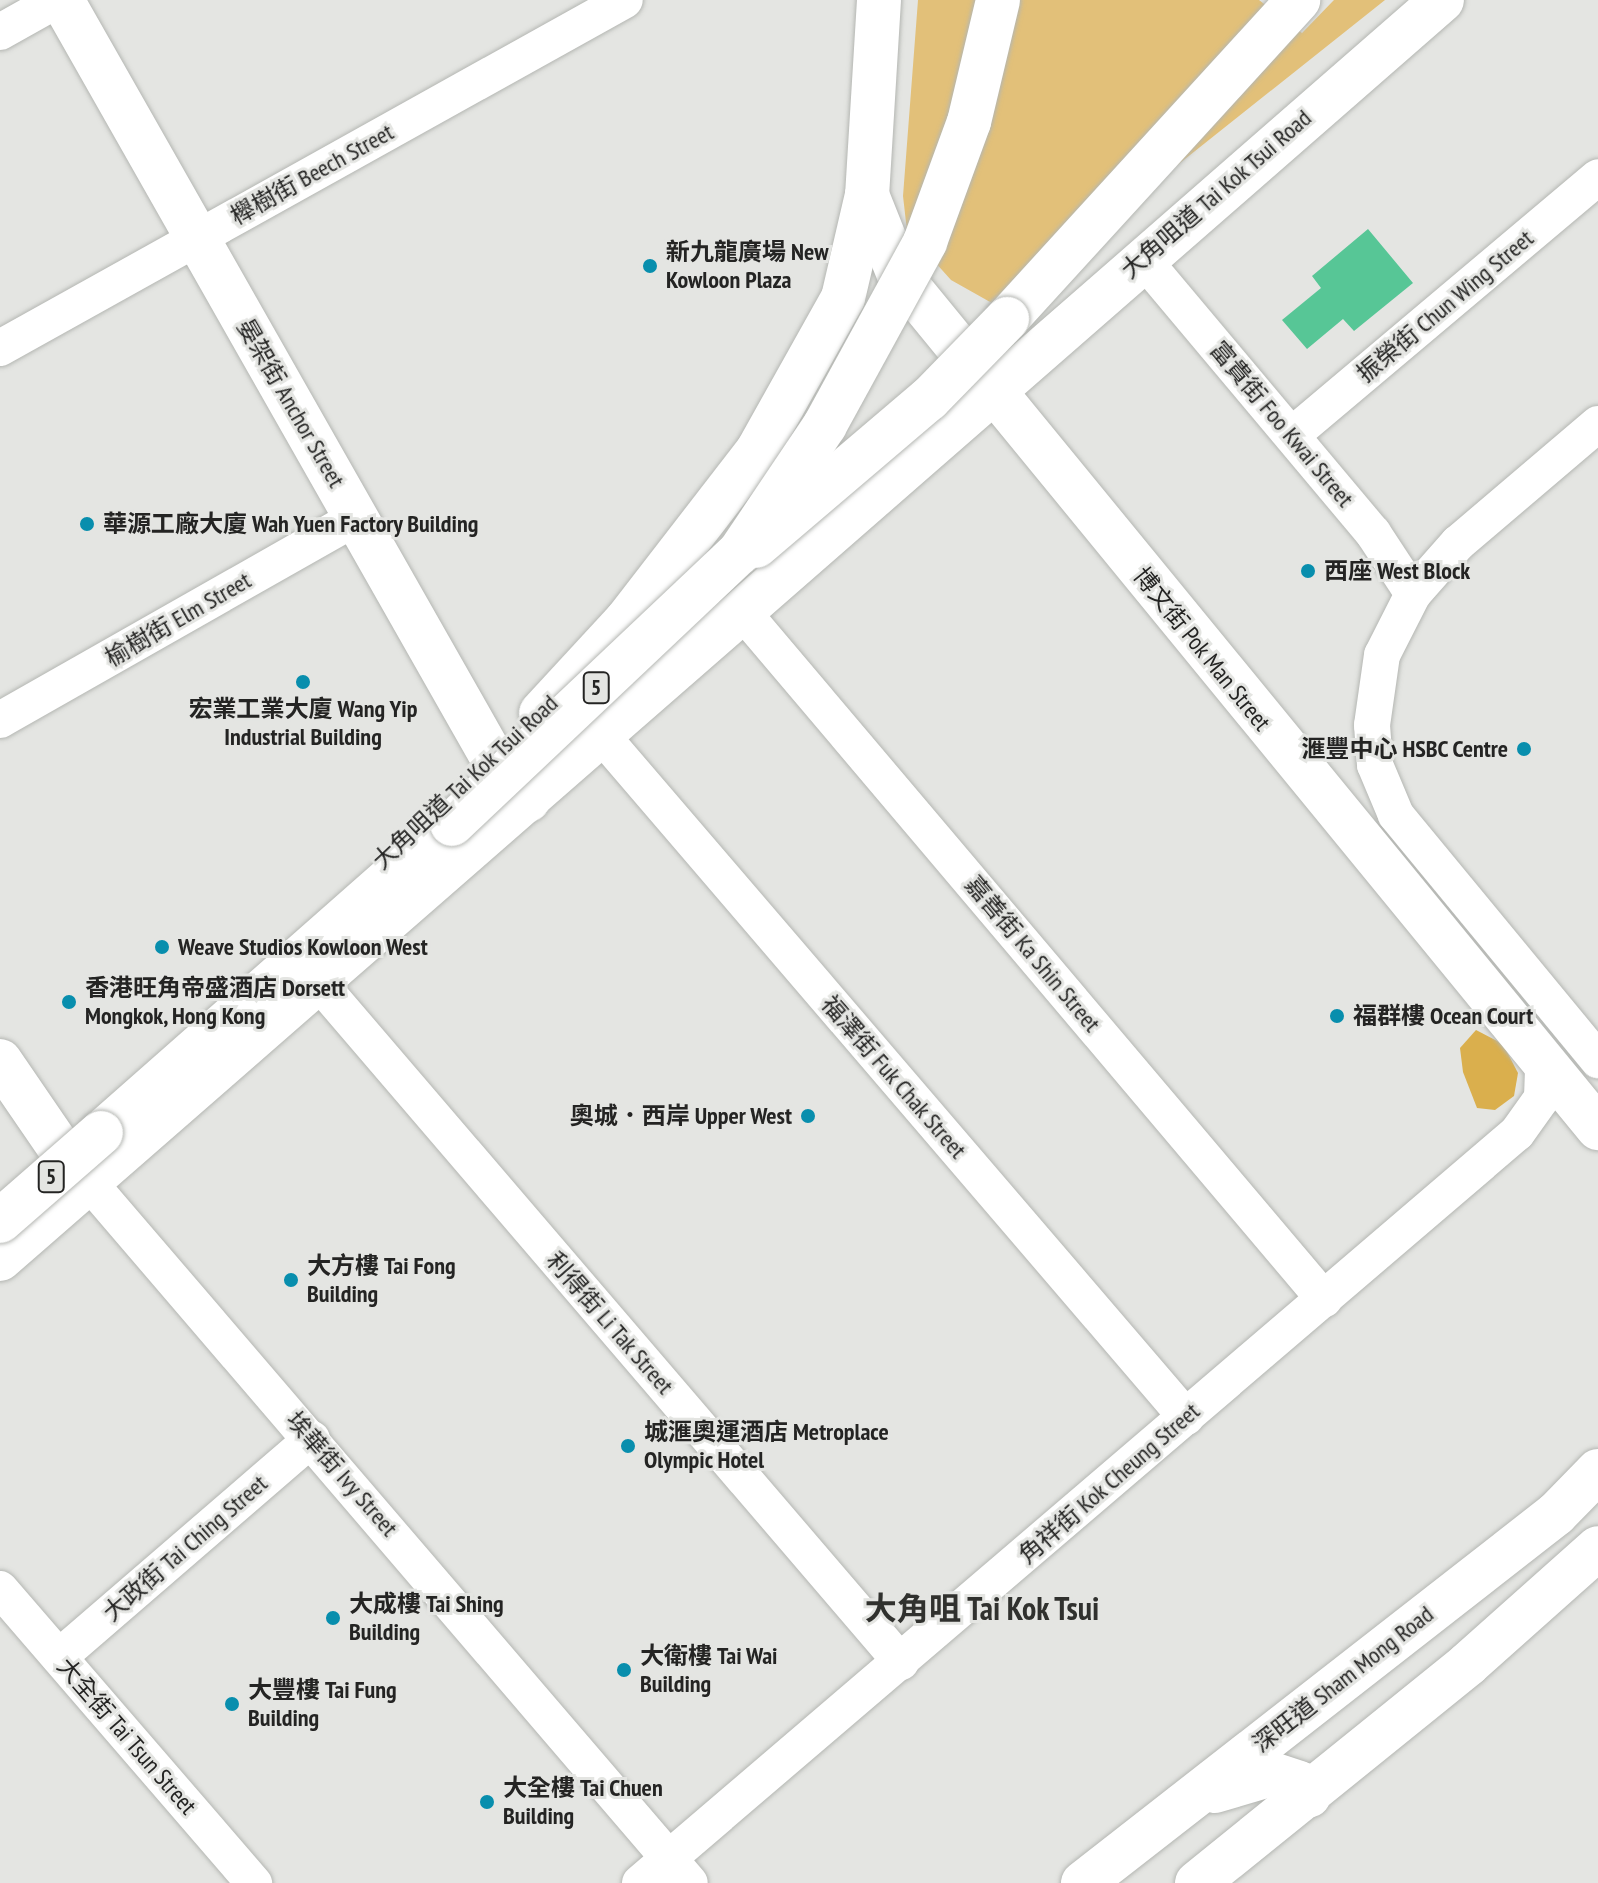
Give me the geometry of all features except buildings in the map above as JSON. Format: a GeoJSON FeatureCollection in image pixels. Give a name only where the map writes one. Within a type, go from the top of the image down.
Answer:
{"type":"FeatureCollection","features":[{"type":"Feature","properties":{"kind":"main road","name":"晏架街 Anchor Street"},"geometry":{"type":"LineString","coordinates":[[60,0],[493,759],[528,800]]}},
{"type":"Feature","properties":{"kind":"main road","name":"5"},"geometry":{"type":"LineString","coordinates":[[0,1221],[452,824],[739,553],[895,306],[961,147],[998,0]]}},
{"type":"Feature","properties":{"kind":"main road","name":"大角咀道 Tai Kok Tsui Road"},"geometry":{"type":"LineString","coordinates":[[0,1204],[75,1166],[320,984],[603,737],[741,610],[991,390],[1442,0]]}},
{"type":"Feature","properties":{"kind":"main road","name":"大角咀道 Tai Kok Tsui Road"},"geometry":{"type":"LineString","coordinates":[[0,1259],[75,1166],[606,645],[758,450],[843,298],[867,195],[879,1]]}},
{"type":"Feature","properties":{"kind":"main road"},"geometry":{"type":"LineString","coordinates":[[739,553],[757,546],[929,399],[1127,195],[1291,10]]}},
{"type":"Feature","properties":{"kind":"main road","name":"大角咀道 Tai Kok Tsui Road"},"geometry":{"type":"LineString","coordinates":[[867,195],[899,275],[991,390]]}},
{"type":"Feature","properties":{"kind":"main road","name":"博文街 Pok Man Street"},"geometry":{"type":"LineString","coordinates":[[991,390],[1598,1128]]}},
{"type":"Feature","properties":{"kind":"main road","name":"埃華街 Ivy Street"},"geometry":{"type":"LineString","coordinates":[[0,1061],[75,1166]]}},
{"type":"Feature","properties":{"kind":"main road","name":"深旺道 Sham Mong Road"},"geometry":{"type":"LineString","coordinates":[[1083,1883],[1556,1514],[1598,1471]]}},
{"type":"Feature","properties":{"kind":"main road"},"geometry":{"type":"LineString","coordinates":[[1197,1883],[1309,1796],[1598,1548]]}},
{"type":"Feature","properties":{"kind":"main road"},"geometry":{"type":"LineString","coordinates":[[1197,1796],[1272,1774],[1299,1783],[1309,1796]]}},
{"type":"Feature","properties":{"kind":"street"},"geometry":{"type":"LineString","coordinates":[[0,32],[60,0]]}},
{"type":"Feature","properties":{"kind":"street","name":"櫸樹街 Beech Street"},"geometry":{"type":"LineString","coordinates":[[0,348],[625,0]]}},
{"type":"Feature","properties":{"kind":"street","name":"振榮街 Chun Wing Street"},"geometry":{"type":"LineString","coordinates":[[1292,435],[1598,177]]}},
{"type":"Feature","properties":{"kind":"street","name":"富貴街 Foo Kwai Street"},"geometry":{"type":"LineString","coordinates":[[1143,259],[1292,435],[1413,594]]}},
{"type":"Feature","properties":{"kind":"street"},"geometry":{"type":"LineString","coordinates":[[1598,424],[1458,543],[1413,594],[1382,655],[1372,725],[1383,793],[1412,837],[1598,1060]]}},
{"type":"Feature","properties":{"kind":"street","name":"榆樹街 Elm Street"},"geometry":{"type":"LineString","coordinates":[[0,720],[356,518]]}},
{"type":"Feature","properties":{"kind":"street","name":"嘉善街 Ka Shin Street"},"geometry":{"type":"LineString","coordinates":[[741,610],[1324,1299]]}},
{"type":"Feature","properties":{"kind":"street","name":"福澤街 Fuk Chak Street"},"geometry":{"type":"LineString","coordinates":[[603,737],[1186,1417]]}},
{"type":"Feature","properties":{"kind":"street","name":"利得街 Li Tak Street"},"geometry":{"type":"LineString","coordinates":[[320,984],[901,1662]]}},
{"type":"Feature","properties":{"kind":"street","name":"角祥街 Kok Cheung Street"},"geometry":{"type":"LineString","coordinates":[[640,1883],[680,1870],[901,1662],[1533,1118],[1542,1098],[1543,1063]]}},
{"type":"Feature","properties":{"kind":"street","name":"埃華街 Ivy Street"},"geometry":{"type":"LineString","coordinates":[[75,1166],[680,1870]]}},
{"type":"Feature","properties":{"kind":"street","name":"大政街 Tai Ching Street"},"geometry":{"type":"LineString","coordinates":[[59,1657],[312,1439]]}},
{"type":"Feature","properties":{"kind":"street","name":"大全街 Tai Tsun Street"},"geometry":{"type":"LineString","coordinates":[[0,1589],[254,1883]]}},
{"type":"Feature","properties":{"kind":"shaded area"},"geometry":{"type":"Polygon","coordinates":[[[918,0],[1259,0],[1302,33],[1334,0],[1385,0],[999,307],[951,280],[907,231],[903,196],[918,0]]]}},
{"type":"Feature","properties":{"kind":"shaded area"},"geometry":{"type":"Polygon","coordinates":[[[1368,229],[1413,283],[1354,331],[1343,319],[1307,349],[1282,320],[1321,288],[1312,276],[1368,229]]]}},
{"type":"Feature","properties":{"kind":"shaded area"},"geometry":{"type":"Polygon","coordinates":[[[1476,1030],[1503,1044],[1518,1073],[1514,1096],[1495,1110],[1477,1108],[1463,1072],[1460,1048],[1476,1030]]]}},
{"type":"Feature","properties":{"kind":"place","name":"新九龍廣場 New Kowloon Plaza"},"geometry":{"type":"Point","coordinates":[650,266]}},
{"type":"Feature","properties":{"kind":"place","name":"華源工廠大廈 Wah Yuen Factory Building"},"geometry":{"type":"Point","coordinates":[87,524]}},
{"type":"Feature","properties":{"kind":"place","name":"西座 West Block"},"geometry":{"type":"Point","coordinates":[1308,571]}},
{"type":"Feature","properties":{"kind":"place","name":"宏業工業大廈 Wang Yip Industrial Building"},"geometry":{"type":"Point","coordinates":[303,682]}},
{"type":"Feature","properties":{"kind":"place","name":"滙豐中心 HSBC Centre"},"geometry":{"type":"Point","coordinates":[1524,749]}},
{"type":"Feature","properties":{"kind":"place","name":"Weave Studios Kowloon West"},"geometry":{"type":"Point","coordinates":[162,947]}},
{"type":"Feature","properties":{"kind":"place","name":"香港旺角帝盛酒店 Dorsett Mongkok, Hong Kong"},"geometry":{"type":"Point","coordinates":[69,1002]}},
{"type":"Feature","properties":{"kind":"place","name":"福群樓 Ocean Court"},"geometry":{"type":"Point","coordinates":[1337,1016]}},
{"type":"Feature","properties":{"kind":"place","name":"奧城．西岸 Upper West"},"geometry":{"type":"Point","coordinates":[808,1116]}},
{"type":"Feature","properties":{"kind":"place","name":"大方樓 Tai Fong Building"},"geometry":{"type":"Point","coordinates":[291,1280]}},
{"type":"Feature","properties":{"kind":"place","name":"城滙奧運酒店 Metroplace Olympic Hotel"},"geometry":{"type":"Point","coordinates":[628,1446]}},
{"type":"Feature","properties":{"kind":"place","name":"大成樓 Tai Shing Building"},"geometry":{"type":"Point","coordinates":[333,1618]}},
{"type":"Feature","properties":{"kind":"place","name":"大衛樓 Tai Wai Building"},"geometry":{"type":"Point","coordinates":[624,1670]}},
{"type":"Feature","properties":{"kind":"place","name":"大豐樓 Tai Fung Building"},"geometry":{"type":"Point","coordinates":[232,1704]}},
{"type":"Feature","properties":{"kind":"place","name":"大全樓 Tai Chuen Building"},"geometry":{"type":"Point","coordinates":[487,1802]}},
{"type":"Feature","properties":{"kind":"district","name":"大角咀 Tai Kok Tsui"},"geometry":{"type":"Point","coordinates":[982,1608]}}]}
